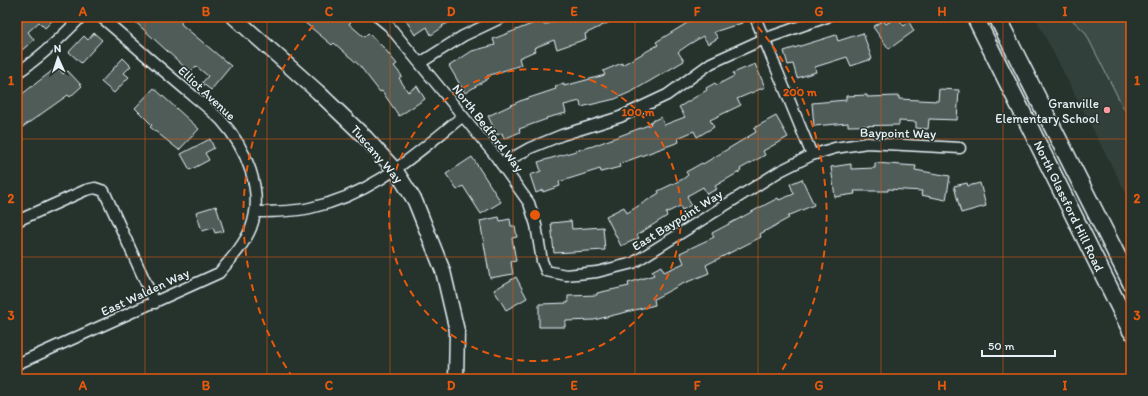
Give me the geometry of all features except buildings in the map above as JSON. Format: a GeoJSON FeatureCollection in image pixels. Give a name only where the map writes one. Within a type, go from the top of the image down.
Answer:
{"type":"FeatureCollection","features":[{"type":"Feature","properties":{"kind":"main road","name":"North Glassford Hill Road"},"geometry":{"type":"LineString","coordinates":[[975,17],[1131,331]]}},
{"type":"Feature","properties":{"kind":"main road","name":"North Glassford Hill Road"},"geometry":{"type":"LineString","coordinates":[[997,17],[1131,282]]}},
{"type":"Feature","properties":{"kind":"street"},"geometry":{"type":"LineString","coordinates":[[17,74],[56,42],[81,17]]}},
{"type":"Feature","properties":{"kind":"street","name":"Elliot Avenue"},"geometry":{"type":"LineString","coordinates":[[101,17],[220,120],[240,144],[251,170],[255,198],[255,212]]}},
{"type":"Feature","properties":{"kind":"street","name":"Tuscany Way"},"geometry":{"type":"LineString","coordinates":[[234,17],[318,92],[366,138],[396,171],[415,201],[442,271],[457,331],[456,379]]}},
{"type":"Feature","properties":{"kind":"street","name":"North Bedford Way"},"geometry":{"type":"LineString","coordinates":[[378,17],[389,26],[420,63],[501,164],[529,203],[536,225],[542,261],[546,271]]}},
{"type":"Feature","properties":{"kind":"street"},"geometry":{"type":"LineString","coordinates":[[420,63],[463,36],[503,17]]}},
{"type":"Feature","properties":{"kind":"street"},"geometry":{"type":"LineString","coordinates":[[755,17],[812,155]]}},
{"type":"Feature","properties":{"kind":"street"},"geometry":{"type":"LineString","coordinates":[[501,164],[530,148],[562,135],[620,117],[666,95],[711,63],[764,39],[827,17]]}},
{"type":"Feature","properties":{"kind":"street"},"geometry":{"type":"LineString","coordinates":[[255,212],[308,208],[336,201],[364,190],[396,171],[463,116]]}},
{"type":"Feature","properties":{"kind":"street","name":"Baypoint Way"},"geometry":{"type":"LineString","coordinates":[[812,155],[835,148],[867,143],[960,148]]}},
{"type":"Feature","properties":{"kind":"street","name":"East Baypoint Way"},"geometry":{"type":"LineString","coordinates":[[546,271],[566,275],[597,272],[633,263],[780,171],[812,155]]}},
{"type":"Feature","properties":{"kind":"street"},"geometry":{"type":"LineString","coordinates":[[17,221],[86,190],[95,188],[104,191],[155,303]]}},
{"type":"Feature","properties":{"kind":"street","name":"East Walden Way"},"geometry":{"type":"LineString","coordinates":[[17,364],[220,273],[238,251],[251,228],[255,212]]}},
{"type":"Feature","properties":{"kind":"shaded area","name":"Granville Elementary School"},"geometry":{"type":"Polygon","coordinates":[[[1035,17],[1131,17],[1131,203],[1035,17]]]}},
{"type":"Feature","properties":{"kind":"shaded area"},"geometry":{"type":"Polygon","coordinates":[[[1069,17],[1131,17],[1131,119],[1123,107],[1085,32],[1069,17]]]}},
{"type":"Feature","properties":{"kind":"place","name":"Granville Elementary School"},"geometry":{"type":"Point","coordinates":[1107,110]}}]}
